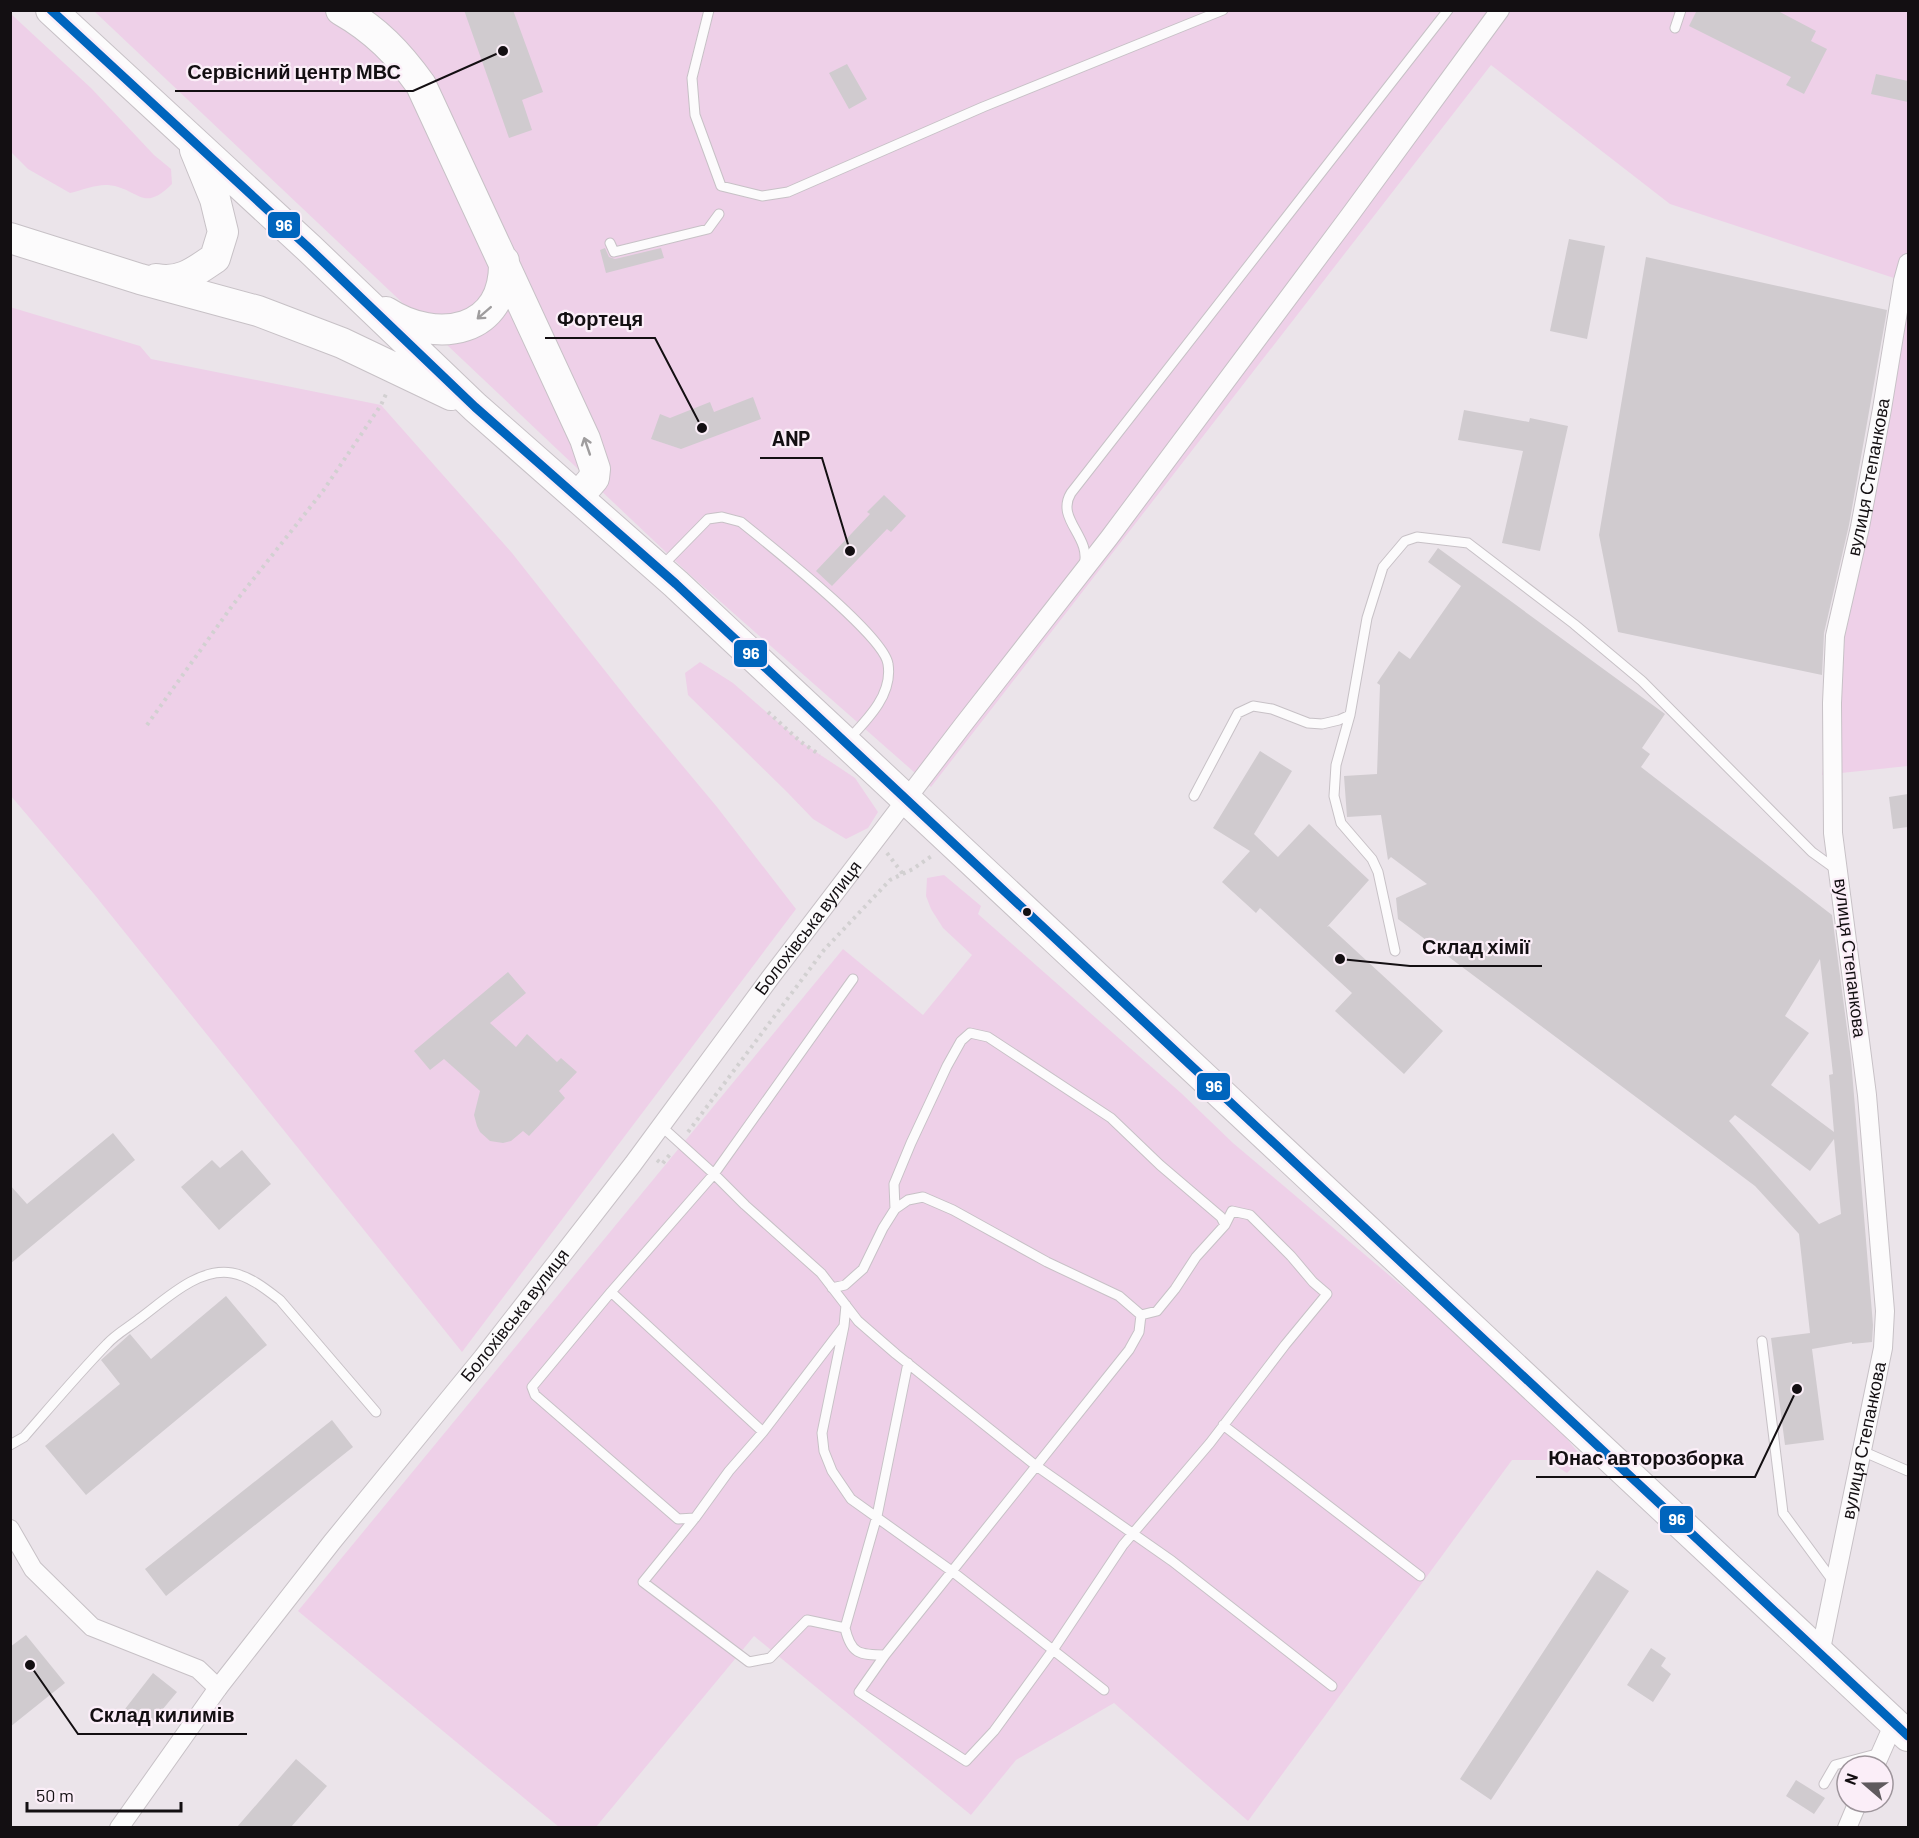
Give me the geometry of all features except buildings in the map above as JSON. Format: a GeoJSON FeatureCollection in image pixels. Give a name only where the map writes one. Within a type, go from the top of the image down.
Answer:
{"type":"FeatureCollection","features":[{"type":"Feature","properties":{"kind":"main road"},"geometry":{"type":"LineString","coordinates":[[51,10],[355,292],[475,407],[659,569],[836,751],[908,800],[994,879],[1901,1730]]}},
{"type":"Feature","properties":{"kind":"main road"},"geometry":{"type":"LineString","coordinates":[[341,10],[378,35],[400,56],[421,85],[585,439],[595,469],[594,478],[578,497]]}},
{"type":"Feature","properties":{"kind":"main road"},"geometry":{"type":"LineString","coordinates":[[116,271],[164,281],[187,277],[215,258],[223,232],[215,199],[191,142]]}},
{"type":"Feature","properties":{"kind":"main road"},"geometry":{"type":"LineString","coordinates":[[10,238],[258,311],[342,343],[475,407]]}},
{"type":"Feature","properties":{"kind":"main road"},"geometry":{"type":"LineString","coordinates":[[355,292],[390,314],[418,327],[443,331],[458,329],[490,309],[504,278],[504,261]]}},
{"type":"Feature","properties":{"kind":"street","name":"Болохівська вулиця"},"geometry":{"type":"LineString","coordinates":[[119,1827],[219,1688],[332,1542],[483,1358],[661,1126],[770,978],[1081,573],[1094,540],[1350,215],[1500,10]]}},
{"type":"Feature","properties":{"kind":"street","name":"вулиця Степанкова"},"geometry":{"type":"LineString","coordinates":[[1820,1654],[1883,1348],[1885,1311],[1867,1095],[1833,833],[1832,703],[1835,636],[1860,527],[1908,263]]}},
{"type":"Feature","properties":{"kind":"street"},"geometry":{"type":"LineString","coordinates":[[10,1528],[33,1569],[92,1627],[198,1669],[219,1688]]}},
{"type":"Feature","properties":{"kind":"street"},"geometry":{"type":"LineString","coordinates":[[1883,1754],[1901,1730]]}},
{"type":"Feature","properties":{"kind":"lane"},"geometry":{"type":"LineString","coordinates":[[709,10],[692,78],[695,115],[721,186],[762,196],[788,192],[983,107],[1223,10]]}},
{"type":"Feature","properties":{"kind":"lane"},"geometry":{"type":"LineString","coordinates":[[1081,573],[1086,548],[1094,540],[1068,517],[1066,504],[1071,493],[1448,10]]}},
{"type":"Feature","properties":{"kind":"lane"},"geometry":{"type":"LineString","coordinates":[[1675,28],[1682,10]]}},
{"type":"Feature","properties":{"kind":"lane"},"geometry":{"type":"LineString","coordinates":[[610,243],[614,252],[673,239],[708,229],[719,214]]}},
{"type":"Feature","properties":{"kind":"lane"},"geometry":{"type":"LineString","coordinates":[[659,569],[708,519],[722,517],[741,522],[869,633],[888,663],[888,682],[870,717],[836,751]]}},
{"type":"Feature","properties":{"kind":"lane"},"geometry":{"type":"LineString","coordinates":[[1395,951],[1378,872],[1372,859],[1341,823],[1334,796],[1336,765],[1350,715],[1367,618],[1383,567],[1405,541],[1417,537],[1468,543],[1525,586],[1642,681],[1812,852],[1839,872]]}},
{"type":"Feature","properties":{"kind":"lane"},"geometry":{"type":"LineString","coordinates":[[1194,796],[1238,713],[1253,706],[1272,709],[1308,723],[1322,724],[1350,715]]}},
{"type":"Feature","properties":{"kind":"lane"},"geometry":{"type":"LineString","coordinates":[[695,1518],[678,1519],[534,1395],[532,1387],[714,1174],[853,979]]}},
{"type":"Feature","properties":{"kind":"lane"},"geometry":{"type":"LineString","coordinates":[[895,1209],[894,1184],[911,1143],[947,1066],[961,1041],[970,1033],[988,1037],[1111,1118],[1160,1165],[1221,1217],[1224,1225]]}},
{"type":"Feature","properties":{"kind":"lane"},"geometry":{"type":"LineString","coordinates":[[661,1126],[821,1273],[858,1321],[908,1363],[1035,1466],[1172,1561],[1332,1686]]}},
{"type":"Feature","properties":{"kind":"lane"},"geometry":{"type":"LineString","coordinates":[[832,1288],[844,1285],[863,1269],[895,1209],[908,1200],[923,1197],[1047,1262],[1119,1296],[1141,1315]]}},
{"type":"Feature","properties":{"kind":"lane"},"geometry":{"type":"LineString","coordinates":[[1232,1210],[1250,1215],[1327,1294],[1110,1563],[1053,1650],[994,1731],[966,1761],[859,1692],[885,1655],[1129,1350],[1139,1332],[1141,1315],[1157,1311],[1196,1257],[1224,1225],[1232,1210]]}},
{"type":"Feature","properties":{"kind":"lane"},"geometry":{"type":"LineString","coordinates":[[10,1445],[24,1437],[108,1342],[176,1292],[208,1275],[222,1273],[233,1273],[246,1278],[280,1300],[376,1412]]}},
{"type":"Feature","properties":{"kind":"lane"},"geometry":{"type":"LineString","coordinates":[[611,1292],[763,1432]]}},
{"type":"Feature","properties":{"kind":"lane"},"geometry":{"type":"LineString","coordinates":[[846,1305],[844,1326],[822,1433],[824,1451],[831,1471],[851,1499],[953,1572],[1104,1690]]}},
{"type":"Feature","properties":{"kind":"lane"},"geometry":{"type":"LineString","coordinates":[[844,1326],[643,1582],[748,1662],[770,1658],[807,1620],[845,1628]]}},
{"type":"Feature","properties":{"kind":"lane"},"geometry":{"type":"LineString","coordinates":[[1762,1341],[1783,1513],[1834,1583]]}},
{"type":"Feature","properties":{"kind":"lane"},"geometry":{"type":"LineString","coordinates":[[885,1655],[857,1652],[848,1643],[845,1628],[877,1516],[908,1363]]}},
{"type":"Feature","properties":{"kind":"lane"},"geometry":{"type":"LineString","coordinates":[[1223,1425],[1420,1576]]}},
{"type":"Feature","properties":{"kind":"lane"},"geometry":{"type":"LineString","coordinates":[[1862,1451],[1908,1471]]}},
{"type":"Feature","properties":{"kind":"lane"},"geometry":{"type":"LineString","coordinates":[[1824,1784],[1835,1765]]}},
{"type":"Feature","properties":{"kind":"path"},"geometry":{"type":"LineString","coordinates":[[147,725],[232,606],[323,491],[381,405],[398,369]]}},
{"type":"Feature","properties":{"kind":"path"},"geometry":{"type":"LineString","coordinates":[[768,712],[801,742],[836,751]]}},
{"type":"Feature","properties":{"kind":"path"},"geometry":{"type":"LineString","coordinates":[[877,840],[903,874]]}},
{"type":"Feature","properties":{"kind":"path"},"geometry":{"type":"LineString","coordinates":[[662,1164],[705,1112],[824,950],[890,880],[933,854]]}},
{"type":"Feature","properties":{"kind":"shaded area"},"geometry":{"type":"Polygon","coordinates":[[[94,11],[1908,11],[1908,766],[1822,775],[1903,281],[1670,204],[1491,65],[931,787],[688,573],[94,11]]]}},
{"type":"Feature","properties":{"kind":"shaded area"},"geometry":{"type":"Polygon","coordinates":[[[11,14],[91,88],[154,155],[171,169],[172,184],[162,193],[147,198],[118,187],[104,185],[70,193],[28,169],[11,152],[11,14]]]}},
{"type":"Feature","properties":{"kind":"shaded area"},"geometry":{"type":"Polygon","coordinates":[[[10,307],[140,346],[151,359],[381,405],[512,553],[636,710],[717,807],[796,909],[462,1352],[94,894],[11,796],[10,307]]]}},
{"type":"Feature","properties":{"kind":"shaded area"},"geometry":{"type":"Polygon","coordinates":[[[700,662],[733,683],[801,742],[855,778],[878,812],[868,828],[846,839],[813,819],[688,695],[685,673],[700,662]]]}},
{"type":"Feature","properties":{"kind":"shaded area"},"geometry":{"type":"Polygon","coordinates":[[[944,875],[981,906],[978,914],[1181,1093],[1233,1143],[1429,1309],[1561,1432],[1582,1457],[1567,1473],[1547,1460],[1512,1460],[1248,1821],[1114,1703],[1016,1760],[971,1815],[754,1636],[596,1827],[559,1827],[298,1611],[843,949],[923,1015],[972,955],[943,928],[926,896],[927,878],[944,875]]]}},
{"type":"Feature","properties":{"kind":"transit line","name":"96"},"geometry":{"type":"LineString","coordinates":[[51,10],[310,249],[475,407],[676,584],[1908,1736]]}},
{"type":"Feature","properties":{"kind":"place","name":"Сервісний центр МВС"},"geometry":{"type":"Point","coordinates":[503,51]}},
{"type":"Feature","properties":{"kind":"place","name":"Фортеця"},"geometry":{"type":"Point","coordinates":[702,428]}},
{"type":"Feature","properties":{"kind":"place","name":"ANP"},"geometry":{"type":"Point","coordinates":[850,551]}},
{"type":"Feature","properties":{"kind":"place","name":"Склад хімії"},"geometry":{"type":"Point","coordinates":[1340,959]}},
{"type":"Feature","properties":{"kind":"place","name":"Юнас авторозборка"},"geometry":{"type":"Point","coordinates":[1797,1389]}},
{"type":"Feature","properties":{"kind":"place","name":"Склад килимів"},"geometry":{"type":"Point","coordinates":[30,1665]}}]}
